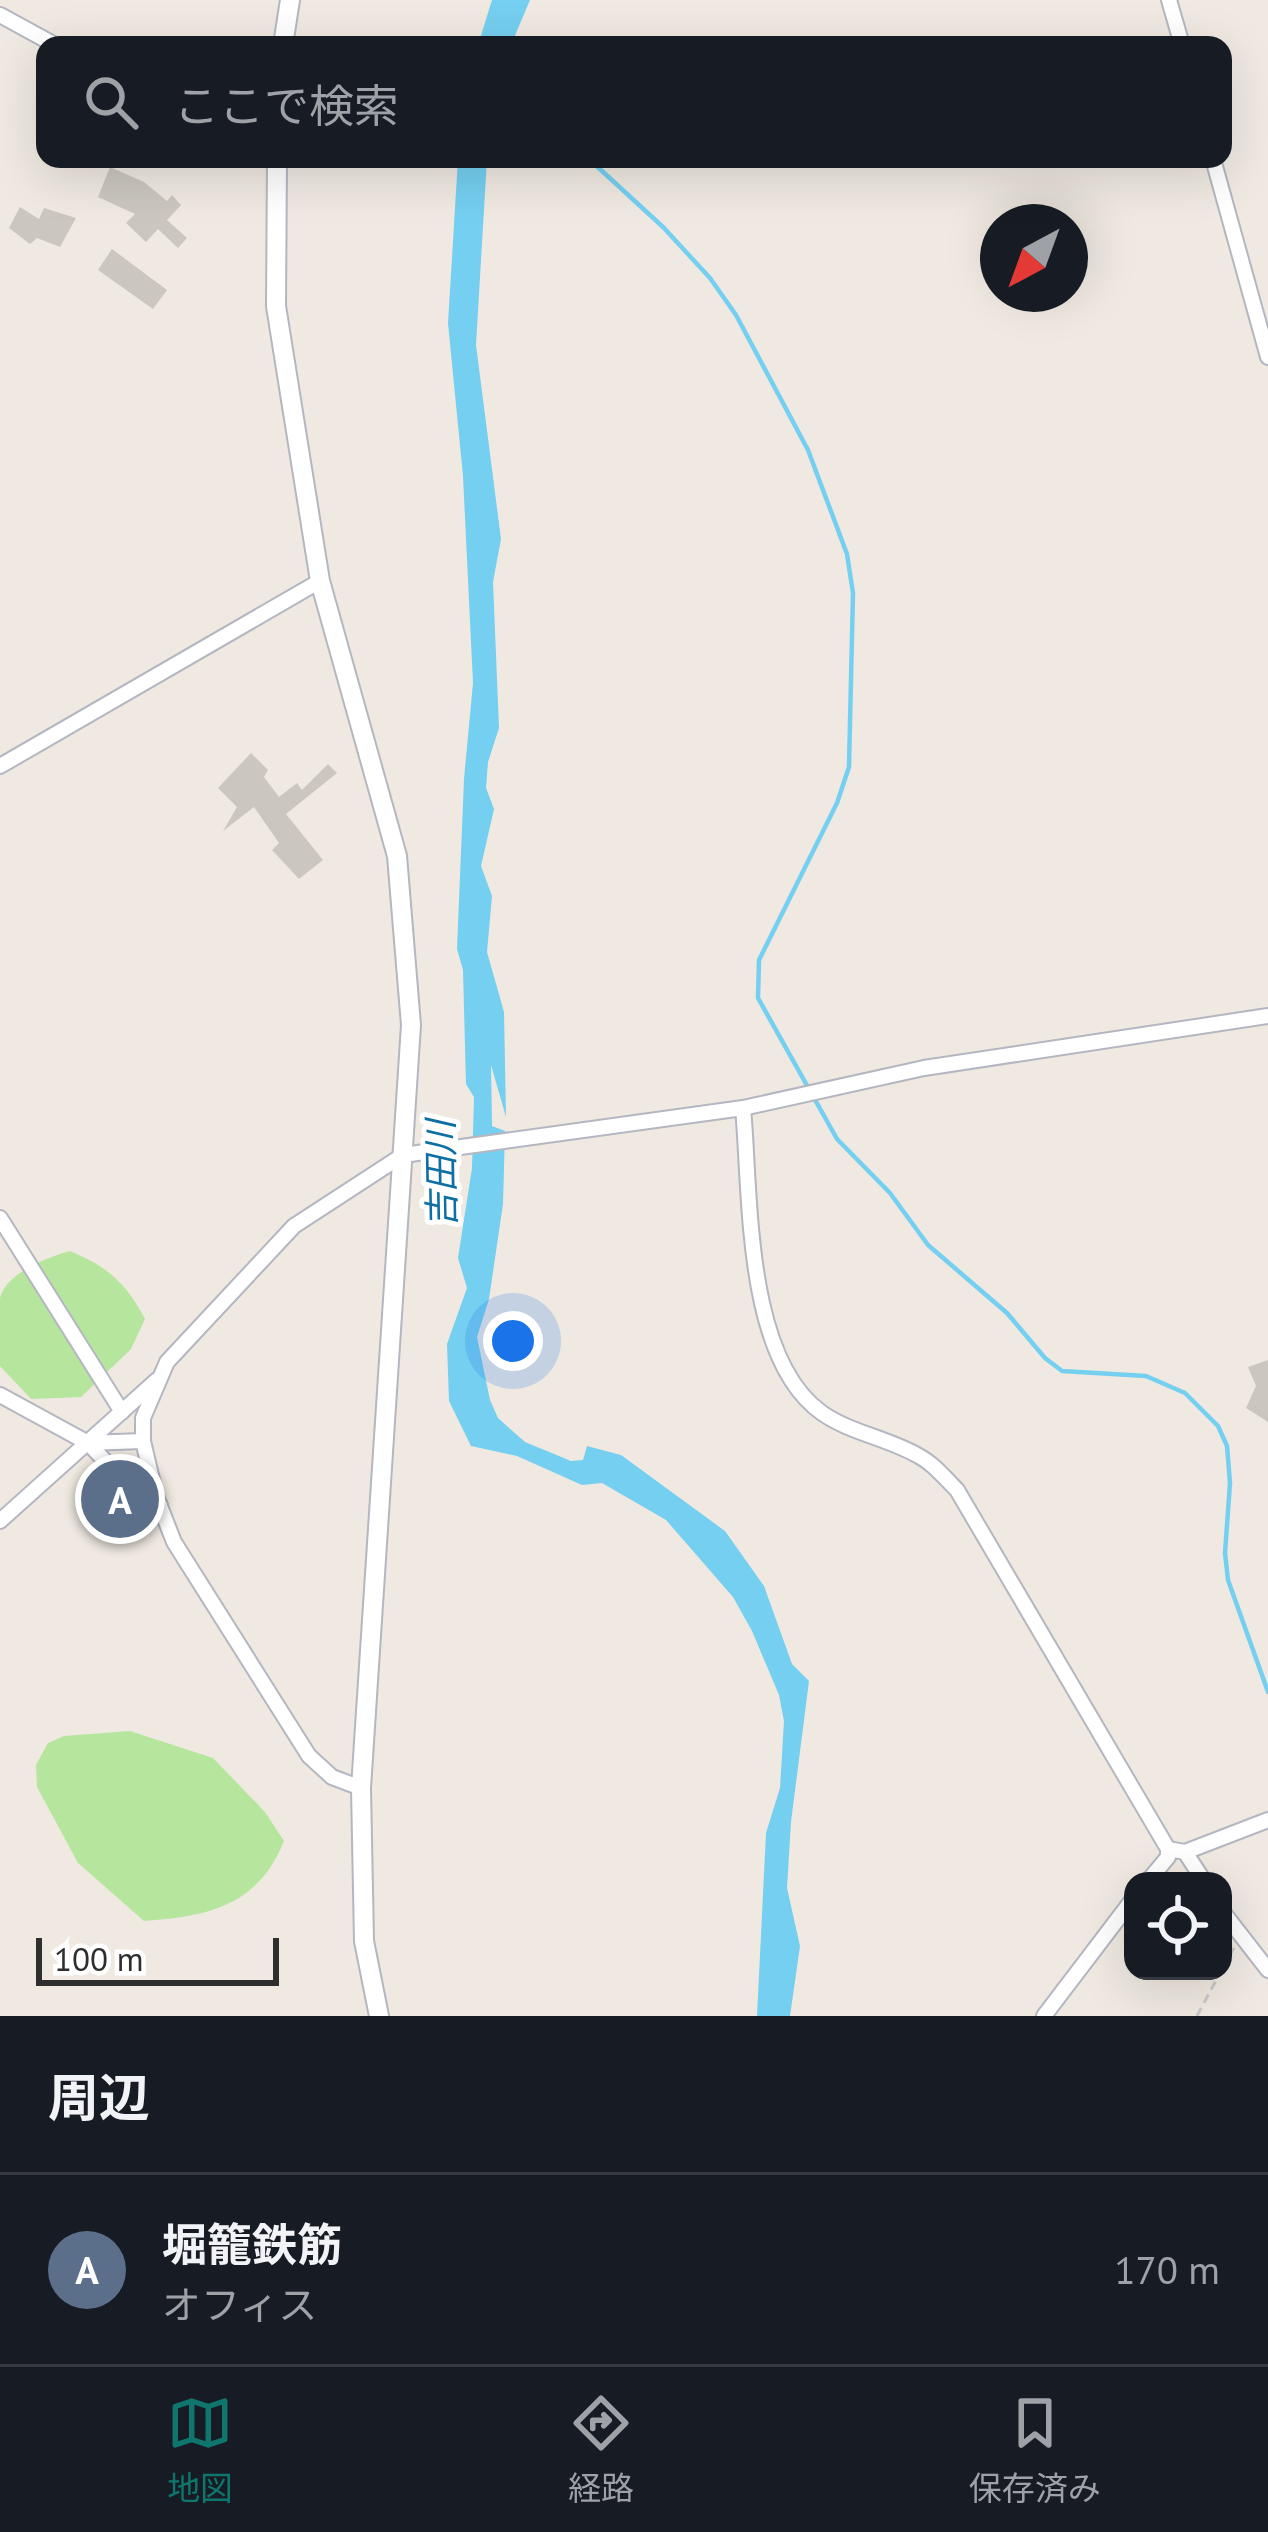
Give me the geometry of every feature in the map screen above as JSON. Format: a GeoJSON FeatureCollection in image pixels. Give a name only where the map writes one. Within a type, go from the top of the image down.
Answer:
{"type":"FeatureCollection","features":[{"type":"Feature","properties":{"kind":"street"},"geometry":{"type":"LineString","coordinates":[[284,36],[290,0]]}},
{"type":"Feature","properties":{"kind":"street"},"geometry":{"type":"LineString","coordinates":[[1169,0],[1179,36]]}},
{"type":"Feature","properties":{"kind":"street"},"geometry":{"type":"LineString","coordinates":[[0,15],[38,36]]}},
{"type":"Feature","properties":{"kind":"street"},"geometry":{"type":"LineString","coordinates":[[277,168],[276,306],[320,581],[397,856],[411,1025],[361,1788],[364,1941],[379,2016]]}},
{"type":"Feature","properties":{"kind":"street"},"geometry":{"type":"LineString","coordinates":[[1216,168],[1268,357]]}},
{"type":"Feature","properties":{"kind":"street"},"geometry":{"type":"LineString","coordinates":[[0,766],[320,581]]}},
{"type":"Feature","properties":{"kind":"street"},"geometry":{"type":"LineString","coordinates":[[361,1788],[332,1777],[309,1756],[174,1541],[143,1441],[143,1418],[167,1362],[294,1226],[404,1155],[743,1108],[924,1068],[1268,1016]]}},
{"type":"Feature","properties":{"kind":"street"},"geometry":{"type":"LineString","coordinates":[[743,1108],[759,1285],[777,1351],[795,1384],[824,1415],[917,1454],[956,1490],[1168,1850],[1156,1872]]}},
{"type":"Feature","properties":{"kind":"street"},"geometry":{"type":"LineString","coordinates":[[0,1218],[122,1412]]}},
{"type":"Feature","properties":{"kind":"street"},"geometry":{"type":"LineString","coordinates":[[0,1521],[161,1376]]}},
{"type":"Feature","properties":{"kind":"street"},"geometry":{"type":"LineString","coordinates":[[0,1395],[88,1443],[144,1502],[160,1505]]}},
{"type":"Feature","properties":{"kind":"street"},"geometry":{"type":"LineString","coordinates":[[88,1443],[143,1441]]}},
{"type":"Feature","properties":{"kind":"street"},"geometry":{"type":"LineString","coordinates":[[1168,1850],[1185,1852],[1268,1820]]}},
{"type":"Feature","properties":{"kind":"street"},"geometry":{"type":"LineString","coordinates":[[1185,1852],[1198,1872]]}},
{"type":"Feature","properties":{"kind":"street"},"geometry":{"type":"LineString","coordinates":[[1044,2016],[1124,1911]]}},
{"type":"Feature","properties":{"kind":"street"},"geometry":{"type":"LineString","coordinates":[[1232,1926],[1268,1970]]}},
{"type":"Feature","properties":{"kind":"path"},"geometry":{"type":"LineString","coordinates":[[1232,1952],[1240,1938]]}},
{"type":"Feature","properties":{"kind":"path"},"geometry":{"type":"LineString","coordinates":[[1197,2016],[1216,1980]]}},
{"type":"Feature","properties":{"kind":"green space"},"geometry":{"type":"Polygon","coordinates":[[[70,1251],[115,1278],[145,1319],[131,1349],[81,1397],[31,1399],[0,1366],[0,1298],[19,1274],[70,1251]]]}},
{"type":"Feature","properties":{"kind":"green space"},"geometry":{"type":"Polygon","coordinates":[[[130,1731],[213,1758],[265,1812],[284,1841],[260,1881],[245,1894],[209,1911],[144,1921],[78,1863],[37,1787],[36,1765],[48,1743],[64,1736],[130,1731]]]}},
{"type":"Feature","properties":{"kind":"water"},"geometry":{"type":"Polygon","coordinates":[[[492,0],[530,0],[515,36],[481,36],[492,0]]]}},
{"type":"Feature","properties":{"kind":"water","name":"吉田川"},"geometry":{"type":"Polygon","coordinates":[[[457,168],[486,168],[476,345],[501,539],[493,582],[499,728],[488,762],[486,788],[494,809],[481,866],[492,896],[487,952],[504,1012],[506,1117],[491,1065],[492,1126],[505,1131],[503,1204],[489,1299],[477,1337],[498,1418],[525,1442],[571,1461],[583,1460],[587,1446],[621,1455],[725,1531],[764,1586],[792,1664],[809,1681],[787,1888],[800,1946],[790,2016],[757,2016],[766,1833],[780,1788],[784,1721],[779,1695],[752,1631],[733,1597],[666,1520],[602,1483],[582,1485],[517,1456],[471,1446],[449,1401],[447,1344],[467,1288],[458,1258],[472,1168],[474,1097],[466,1084],[463,970],[457,949],[473,683],[463,476],[448,323],[457,168]]]}},
{"type":"Feature","properties":{"kind":"building"},"geometry":{"type":"Polygon","coordinates":[[[110,168],[144,182],[167,201],[172,195],[181,205],[167,220],[187,238],[178,248],[158,229],[146,242],[126,223],[135,214],[98,197],[110,168]]]}},
{"type":"Feature","properties":{"kind":"building"},"geometry":{"type":"Polygon","coordinates":[[[20,207],[39,219],[44,208],[76,218],[60,247],[37,238],[30,244],[9,228],[20,207]]]}},
{"type":"Feature","properties":{"kind":"building"},"geometry":{"type":"Polygon","coordinates":[[[112,249],[167,290],[153,309],[98,270],[112,249]]]}},
{"type":"Feature","properties":{"kind":"building"},"geometry":{"type":"Polygon","coordinates":[[[251,753],[268,770],[264,777],[279,797],[297,783],[302,790],[328,764],[337,773],[286,814],[323,860],[299,879],[272,850],[279,843],[254,807],[223,831],[237,807],[218,788],[251,753]]]}},
{"type":"Feature","properties":{"kind":"building"},"geometry":{"type":"Polygon","coordinates":[[[1268,1360],[1268,1422],[1246,1408],[1256,1386],[1248,1367],[1268,1360]]]}},
{"type":"Feature","properties":{"kind":"waterway"},"geometry":{"type":"LineString","coordinates":[[599,168],[663,227],[710,278],[736,315],[808,450],[847,554],[853,593],[849,767],[837,803],[759,960],[758,998],[837,1139],[890,1193],[928,1245],[1007,1313],[1045,1358],[1062,1371],[1146,1376],[1185,1393],[1218,1426],[1227,1446],[1230,1483],[1228,1580],[1268,1692]]}},
{"type":"Feature","properties":{"kind":"place","name":"堀籠鉄筋"},"geometry":{"type":"Point","coordinates":[120,1499]}}]}
